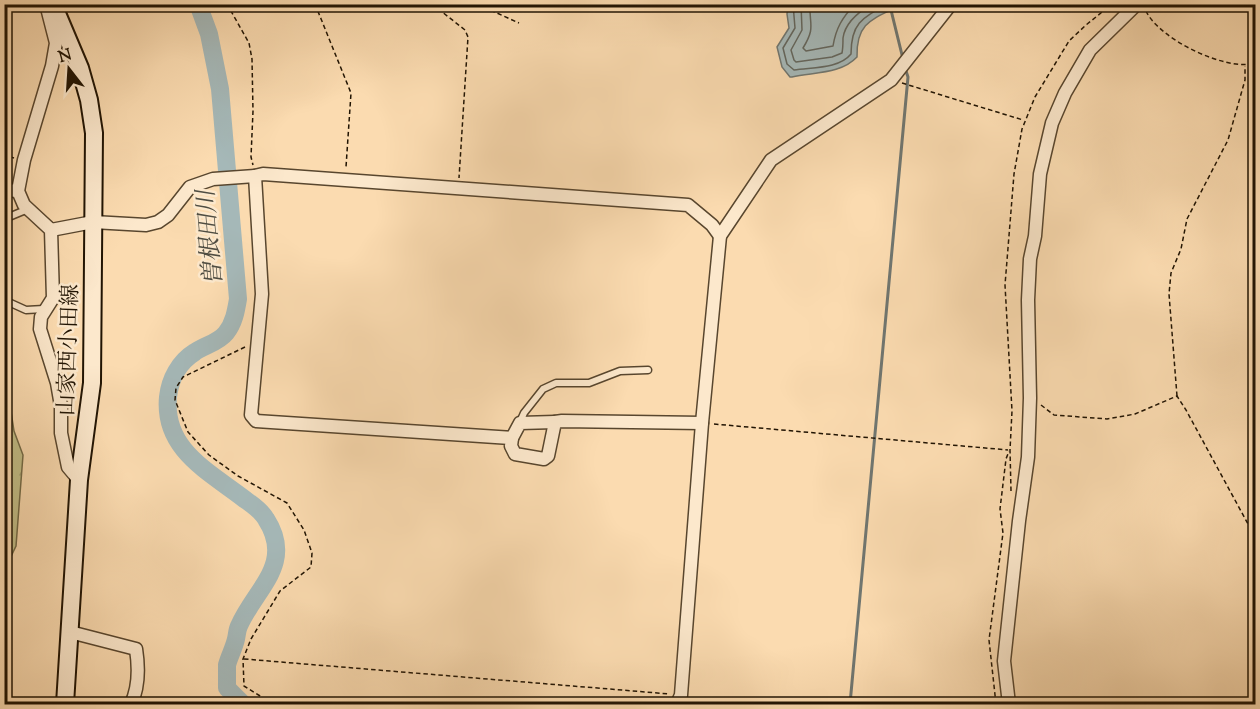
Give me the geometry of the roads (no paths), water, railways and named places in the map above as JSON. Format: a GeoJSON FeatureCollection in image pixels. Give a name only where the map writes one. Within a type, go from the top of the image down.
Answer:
{"type":"FeatureCollection","features":[{"type":"Feature","properties":{"kind":"main road","name":"山家西小田線"},"geometry":{"type":"LineString","coordinates":[[53,4],[80,68],[89,100],[94,133],[92,383],[79,480],[65,705]]}},
{"type":"Feature","properties":{"kind":"street"},"geometry":{"type":"LineString","coordinates":[[45,4],[56,43],[52,66],[24,160],[18,191],[24,205],[51,230],[53,298],[41,317],[40,328],[57,383],[63,444],[68,467],[79,480]]}},
{"type":"Feature","properties":{"kind":"street"},"geometry":{"type":"LineString","coordinates":[[679,700],[720,236],[771,160],[891,80],[951,4]]}},
{"type":"Feature","properties":{"kind":"street"},"geometry":{"type":"LineString","coordinates":[[1009,705],[1004,661],[1028,457],[1030,398],[1028,300],[1030,259],[1035,236],[1040,174],[1052,123],[1065,93],[1090,50],[1140,5]]}},
{"type":"Feature","properties":{"kind":"street"},"geometry":{"type":"LineString","coordinates":[[51,230],[93,222],[146,225],[158,222],[168,215],[190,187],[213,179],[263,174],[688,205],[712,225],[720,236]]}},
{"type":"Feature","properties":{"kind":"street"},"geometry":{"type":"LineString","coordinates":[[251,177],[262,294],[251,415],[256,421],[512,438]]}},
{"type":"Feature","properties":{"kind":"street"},"geometry":{"type":"LineString","coordinates":[[4,190],[18,191]]}},
{"type":"Feature","properties":{"kind":"street"},"geometry":{"type":"LineString","coordinates":[[555,423],[548,456],[544,459],[515,454],[511,446],[512,438],[520,423],[562,421],[702,423]]}},
{"type":"Feature","properties":{"kind":"street"},"geometry":{"type":"LineString","coordinates":[[70,632],[136,649],[138,668],[136,694],[131,705]]}},
{"type":"Feature","properties":{"kind":"lane"},"geometry":{"type":"LineString","coordinates":[[4,219],[28,208]]}},
{"type":"Feature","properties":{"kind":"lane"},"geometry":{"type":"LineString","coordinates":[[4,300],[26,310],[45,309]]}},
{"type":"Feature","properties":{"kind":"lane"},"geometry":{"type":"LineString","coordinates":[[520,423],[524,413],[543,389],[556,383],[589,383],[620,371],[648,370]]}},
{"type":"Feature","properties":{"kind":"water"},"geometry":{"type":"Polygon","coordinates":[[[788,4],[901,5],[868,23],[857,45],[857,57],[851,63],[827,72],[790,77],[782,67],[777,47],[789,28],[788,4]]]}},
{"type":"Feature","properties":{"kind":"waterway","name":"曽根田川"},"geometry":{"type":"LineString","coordinates":[[198,4],[209,34],[220,89],[238,299],[233,321],[226,333],[189,356],[176,372],[169,390],[168,415],[180,445],[190,457],[259,510],[274,535],[276,550],[274,563],[269,576],[239,626],[227,665],[227,688],[243,704]]}},
{"type":"Feature","properties":{"kind":"waterway"},"geometry":{"type":"LineString","coordinates":[[886,4],[890,6],[903,59]]}},
{"type":"Feature","properties":{"kind":"waterway"},"geometry":{"type":"LineString","coordinates":[[850,704],[908,77],[905,68]]}}]}
